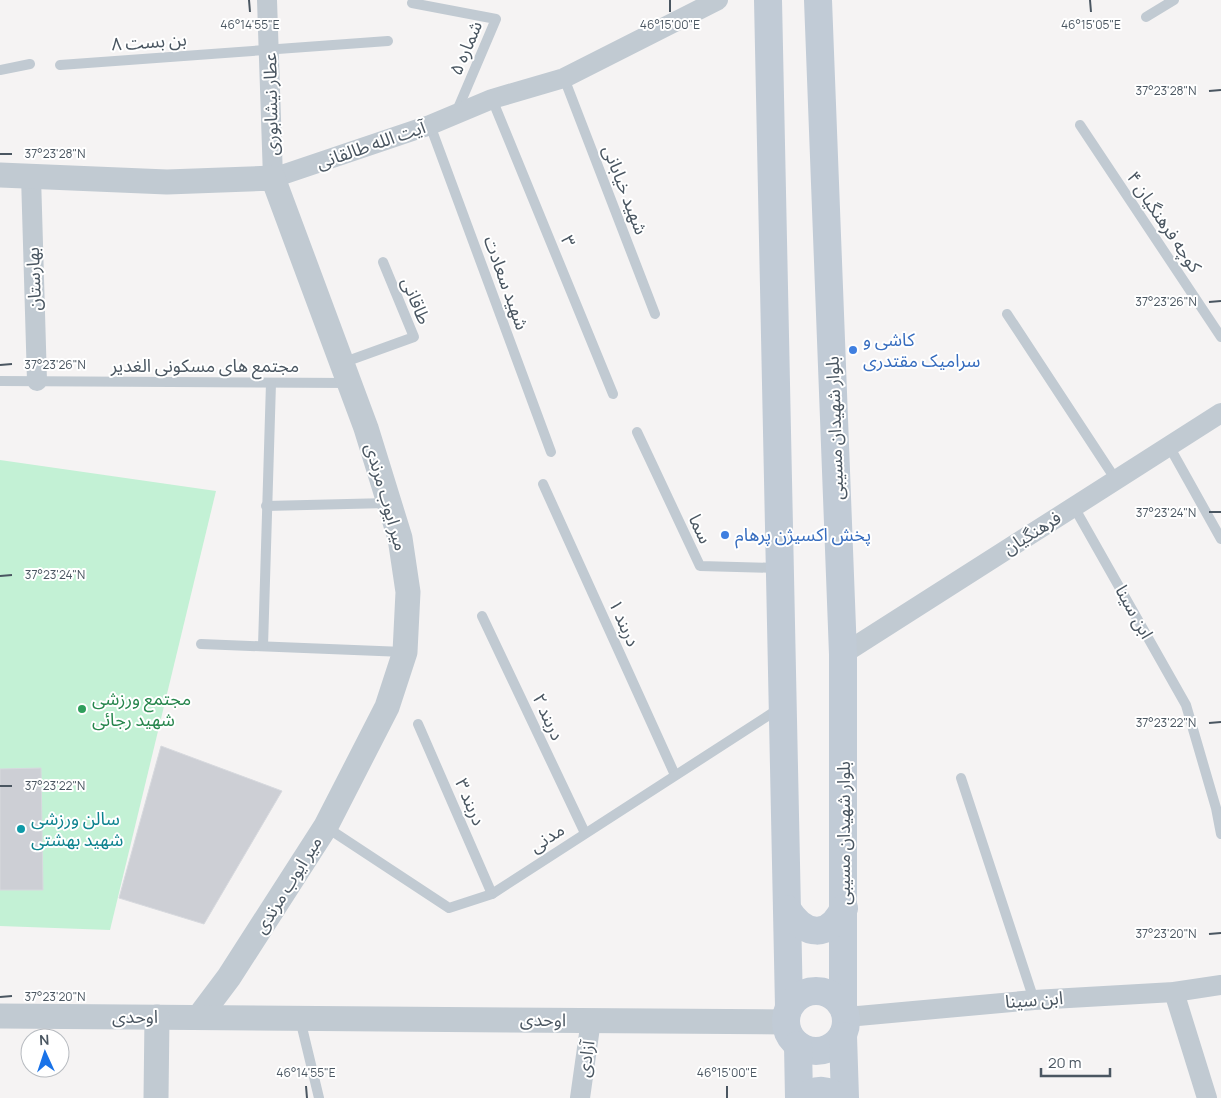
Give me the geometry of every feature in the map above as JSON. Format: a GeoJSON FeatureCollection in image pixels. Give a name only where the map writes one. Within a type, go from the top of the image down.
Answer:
{"type":"FeatureCollection","features":[{"type":"Feature","properties":{"kind":"main road"},"geometry":{"type":"LineString","coordinates":[[768,0],[791,1024],[799,1098]]}},
{"type":"Feature","properties":{"kind":"main road","name":"بلوار شهیدان مسیبی"},"geometry":{"type":"LineString","coordinates":[[818,0],[843,654],[845,1098]]}},
{"type":"Feature","properties":{"kind":"main road"},"geometry":{"type":"LineString","coordinates":[[788,909],[800,924],[810,930],[823,930],[837,922],[844,908]]}},
{"type":"Feature","properties":{"kind":"main road"},"geometry":{"type":"LineString","coordinates":[[810,992],[823,992],[835,997],[844,1020],[834,1046],[822,1051],[809,1051],[791,1024],[798,997],[810,992]]}},
{"type":"Feature","properties":{"kind":"main road"},"geometry":{"type":"LineString","coordinates":[[805,1098],[818,1091],[831,1091],[840,1098]]}},
{"type":"Feature","properties":{"kind":"street","name":"عطار نیشابوری"},"geometry":{"type":"LineString","coordinates":[[267,0],[273,178]]}},
{"type":"Feature","properties":{"kind":"street","name":"آیت الله طالقانی"},"geometry":{"type":"LineString","coordinates":[[0,175],[167,182],[273,178],[430,125],[492,99],[564,78],[718,0]]}},
{"type":"Feature","properties":{"kind":"street","name":"بهارستان"},"geometry":{"type":"LineString","coordinates":[[31,176],[37,381]]}},
{"type":"Feature","properties":{"kind":"street","name":"میر ایوب مرندی"},"geometry":{"type":"LineString","coordinates":[[199,1017],[229,978],[326,826],[387,707],[405,652],[408,592],[400,538],[346,373],[273,178]]}},
{"type":"Feature","properties":{"kind":"street","name":"فرهنگیان"},"geometry":{"type":"LineString","coordinates":[[843,654],[1221,413]]}},
{"type":"Feature","properties":{"kind":"street","name":"ابن سینا"},"geometry":{"type":"LineString","coordinates":[[844,1020],[1034,1000],[1174,992],[1221,985]]}},
{"type":"Feature","properties":{"kind":"street"},"geometry":{"type":"LineString","coordinates":[[1174,992],[1207,1098]]}},
{"type":"Feature","properties":{"kind":"street","name":"اوحدی"},"geometry":{"type":"LineString","coordinates":[[0,1016],[591,1020],[791,1024]]}},
{"type":"Feature","properties":{"kind":"street"},"geometry":{"type":"LineString","coordinates":[[156,1098],[157,1017]]}},
{"type":"Feature","properties":{"kind":"street","name":"آزادی"},"geometry":{"type":"LineString","coordinates":[[580,1098],[591,1020]]}},
{"type":"Feature","properties":{"kind":"lane"},"geometry":{"type":"LineString","coordinates":[[1146,17],[1174,0]]}},
{"type":"Feature","properties":{"kind":"lane","name":"شماره ۵"},"geometry":{"type":"LineString","coordinates":[[412,3],[496,19],[456,114]]}},
{"type":"Feature","properties":{"kind":"lane","name":"بن بست ۸"},"geometry":{"type":"LineString","coordinates":[[60,65],[388,41]]}},
{"type":"Feature","properties":{"kind":"lane"},"geometry":{"type":"LineString","coordinates":[[0,70],[30,64]]}},
{"type":"Feature","properties":{"kind":"lane","name":"شهید خیابانی"},"geometry":{"type":"LineString","coordinates":[[564,78],[655,314]]}},
{"type":"Feature","properties":{"kind":"lane","name":"۳"},"geometry":{"type":"LineString","coordinates":[[492,99],[613,394]]}},
{"type":"Feature","properties":{"kind":"lane","name":"شهید سعادت"},"geometry":{"type":"LineString","coordinates":[[430,125],[551,452]]}},
{"type":"Feature","properties":{"kind":"lane","name":"کوچه فرهنگیان ۴"},"geometry":{"type":"LineString","coordinates":[[1080,125],[1221,337]]}},
{"type":"Feature","properties":{"kind":"lane","name":"طاقانی"},"geometry":{"type":"LineString","coordinates":[[346,373],[414,337],[383,262]]}},
{"type":"Feature","properties":{"kind":"lane"},"geometry":{"type":"LineString","coordinates":[[1007,314],[1116,480]]}},
{"type":"Feature","properties":{"kind":"lane","name":"مجتمع های مسکونی الغدیر"},"geometry":{"type":"LineString","coordinates":[[0,381],[271,383],[346,373]]}},
{"type":"Feature","properties":{"kind":"lane"},"geometry":{"type":"LineString","coordinates":[[263,646],[271,383]]}},
{"type":"Feature","properties":{"kind":"lane","name":"سما"},"geometry":{"type":"LineString","coordinates":[[637,432],[700,566],[781,568]]}},
{"type":"Feature","properties":{"kind":"lane"},"geometry":{"type":"LineString","coordinates":[[1169,446],[1221,539]]}},
{"type":"Feature","properties":{"kind":"lane","name":"دربند ۱"},"geometry":{"type":"LineString","coordinates":[[543,484],[675,776]]}},
{"type":"Feature","properties":{"kind":"lane"},"geometry":{"type":"LineString","coordinates":[[266,506],[389,503]]}},
{"type":"Feature","properties":{"kind":"lane","name":"ابن سینا"},"geometry":{"type":"LineString","coordinates":[[1074,506],[1186,706],[1216,808],[1221,834]]}},
{"type":"Feature","properties":{"kind":"lane","name":"دربند ۲"},"geometry":{"type":"LineString","coordinates":[[482,616],[585,832]]}},
{"type":"Feature","properties":{"kind":"lane"},"geometry":{"type":"LineString","coordinates":[[201,644],[405,652]]}},
{"type":"Feature","properties":{"kind":"lane","name":"مدنی"},"geometry":{"type":"LineString","coordinates":[[326,826],[449,908],[492,894],[585,832],[783,706]]}},
{"type":"Feature","properties":{"kind":"lane","name":"دربند ۳"},"geometry":{"type":"LineString","coordinates":[[418,724],[492,894]]}},
{"type":"Feature","properties":{"kind":"lane"},"geometry":{"type":"LineString","coordinates":[[961,778],[1034,1000]]}},
{"type":"Feature","properties":{"kind":"lane"},"geometry":{"type":"LineString","coordinates":[[300,1018],[319,1098]]}},
{"type":"Feature","properties":{"kind":"green space","name":"مجتمع ورزشی شهید رجائی"},"geometry":{"type":"Polygon","coordinates":[[[0,460],[216,491],[110,930],[0,926],[0,460]]]}},
{"type":"Feature","properties":{"kind":"building"},"geometry":{"type":"Polygon","coordinates":[[[161,746],[282,791],[204,924],[119,898],[161,746]]]}},
{"type":"Feature","properties":{"kind":"building","name":"سالن ورزشی شهید بهشتی"},"geometry":{"type":"Polygon","coordinates":[[[41,768],[43,890],[0,890],[0,769],[41,768]]]}},
{"type":"Feature","properties":{"kind":"place","name":"کاشی و سرامیک مقتدری"},"geometry":{"type":"Point","coordinates":[853,350]}},
{"type":"Feature","properties":{"kind":"place","name":"پخش اکسیژن پرهام"},"geometry":{"type":"Point","coordinates":[725,535]}},
{"type":"Feature","properties":{"kind":"place","name":"مجتمع ورزشی شهید رجائی"},"geometry":{"type":"Point","coordinates":[82,709]}},
{"type":"Feature","properties":{"kind":"place","name":"سالن ورزشی شهید بهشتی"},"geometry":{"type":"Point","coordinates":[21,829]}}]}
